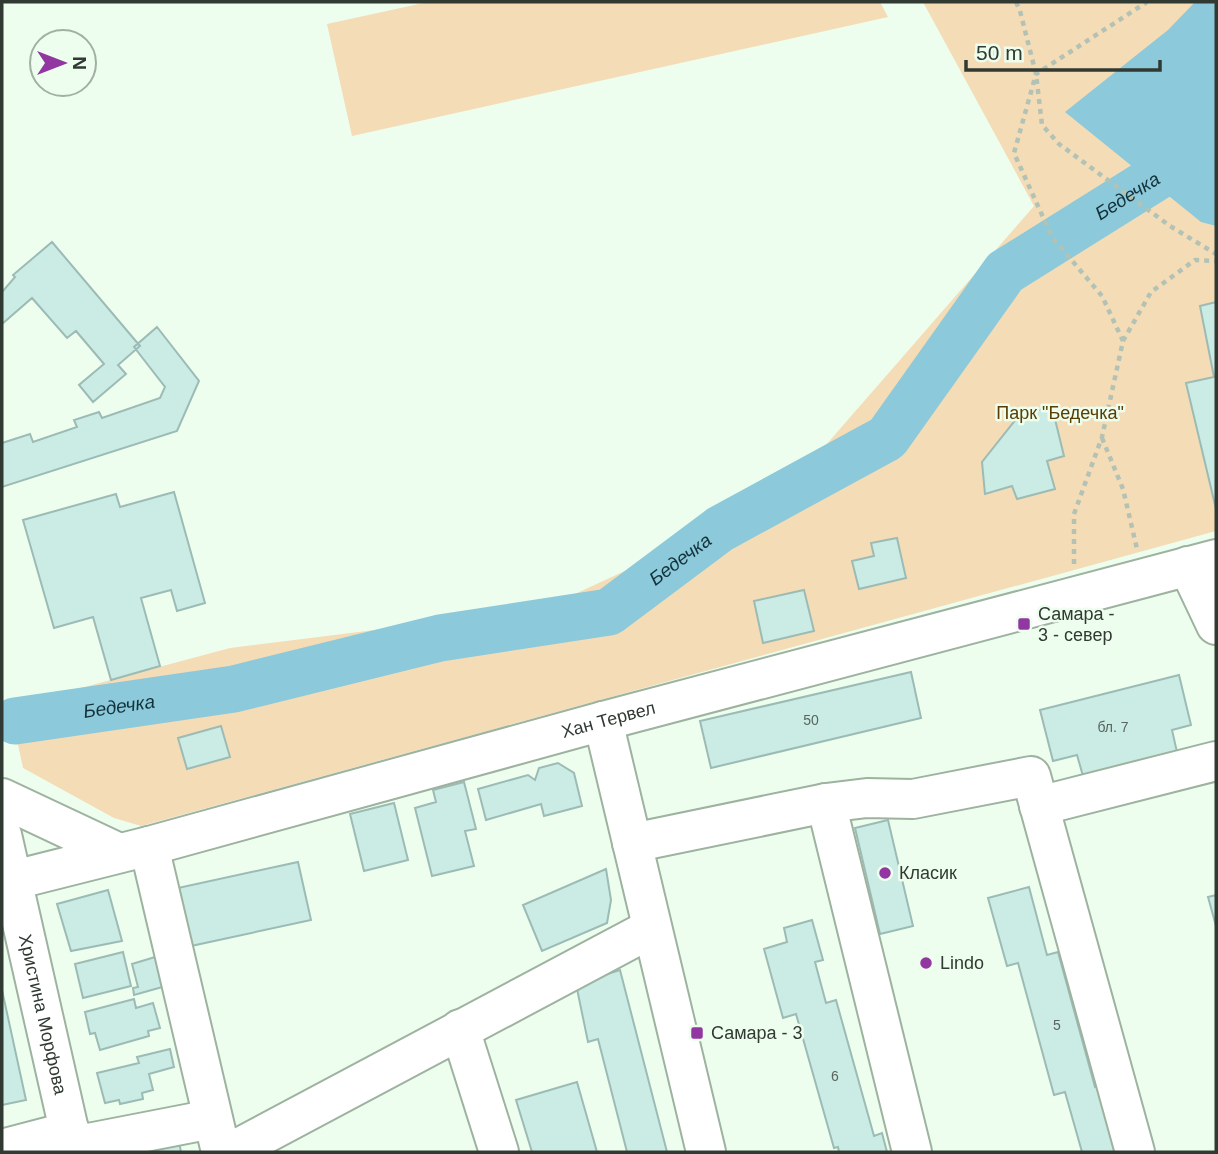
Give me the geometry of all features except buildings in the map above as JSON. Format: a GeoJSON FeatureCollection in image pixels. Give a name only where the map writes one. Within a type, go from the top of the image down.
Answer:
{"type":"FeatureCollection","features":[{"type":"Feature","properties":{"kind":"street","name":"Хан Тервел"},"geometry":{"type":"LineString","coordinates":[[7,881],[1202,562]]}},
{"type":"Feature","properties":{"kind":"street"},"geometry":{"type":"LineString","coordinates":[[1202,562],[1216,625]]}},
{"type":"Feature","properties":{"kind":"street"},"geometry":{"type":"LineString","coordinates":[[603,721],[706,1152]]}},
{"type":"Feature","properties":{"kind":"street"},"geometry":{"type":"LineString","coordinates":[[1040,806],[1216,761]]}},
{"type":"Feature","properties":{"kind":"street"},"geometry":{"type":"LineString","coordinates":[[632,843],[826,803],[867,798],[913,799],[1031,776],[1135,1152]]}},
{"type":"Feature","properties":{"kind":"street"},"geometry":{"type":"LineString","coordinates":[[2,798],[134,849],[216,1136],[2,1149]]}},
{"type":"Feature","properties":{"kind":"street"},"geometry":{"type":"LineString","coordinates":[[826,803],[912,1152]]}},
{"type":"Feature","properties":{"kind":"street","name":"Христина Морфова"},"geometry":{"type":"LineString","coordinates":[[2,835],[7,881],[72,1143]]}},
{"type":"Feature","properties":{"kind":"street"},"geometry":{"type":"LineString","coordinates":[[231,1152],[652,928]]}},
{"type":"Feature","properties":{"kind":"street"},"geometry":{"type":"LineString","coordinates":[[460,1029],[499,1152]]}},
{"type":"Feature","properties":{"kind":"path"},"geometry":{"type":"LineString","coordinates":[[1016,2],[1035,74],[1042,125],[1059,144],[1170,226],[1216,254]]}},
{"type":"Feature","properties":{"kind":"path"},"geometry":{"type":"LineString","coordinates":[[1123,341],[1102,296],[1052,237],[1014,153],[1035,74],[1147,2]]}},
{"type":"Feature","properties":{"kind":"path"},"geometry":{"type":"LineString","coordinates":[[1073,597],[1074,514],[1102,437],[1123,341],[1151,292],[1195,260],[1216,261]]}},
{"type":"Feature","properties":{"kind":"path"},"geometry":{"type":"LineString","coordinates":[[1102,437],[1123,489],[1138,555],[1148,578]]}},
{"type":"Feature","properties":{"kind":"green space"},"geometry":{"type":"Polygon","coordinates":[[[428,2],[880,2],[888,17],[352,136],[327,24],[428,2]]]}},
{"type":"Feature","properties":{"kind":"green space","name":"Парк \"Бедечка\""},"geometry":{"type":"Polygon","coordinates":[[[923,2],[1216,2],[1216,531],[141,826],[114,818],[23,768],[10,707],[230,648],[423,624],[562,600],[642,563],[812,461],[1034,206],[923,2]]]}},
{"type":"Feature","properties":{"kind":"water"},"geometry":{"type":"Polygon","coordinates":[[[1195,2],[1216,2],[1216,226],[1201,222],[1065,112],[1168,30],[1195,2]]]}},
{"type":"Feature","properties":{"kind":"waterway","name":"Бедечка"},"geometry":{"type":"LineString","coordinates":[[15,721],[234,689],[440,638],[609,612],[720,529],[887,438],[1005,272],[1216,140]]}},
{"type":"Feature","properties":{"kind":"place","name":"Самара - 3 - север"},"geometry":{"type":"Point","coordinates":[1024,624]}},
{"type":"Feature","properties":{"kind":"place","name":"Класик"},"geometry":{"type":"Point","coordinates":[885,873]}},
{"type":"Feature","properties":{"kind":"place","name":"Lindo"},"geometry":{"type":"Point","coordinates":[926,963]}},
{"type":"Feature","properties":{"kind":"place","name":"Самара - 3"},"geometry":{"type":"Point","coordinates":[697,1033]}}]}
